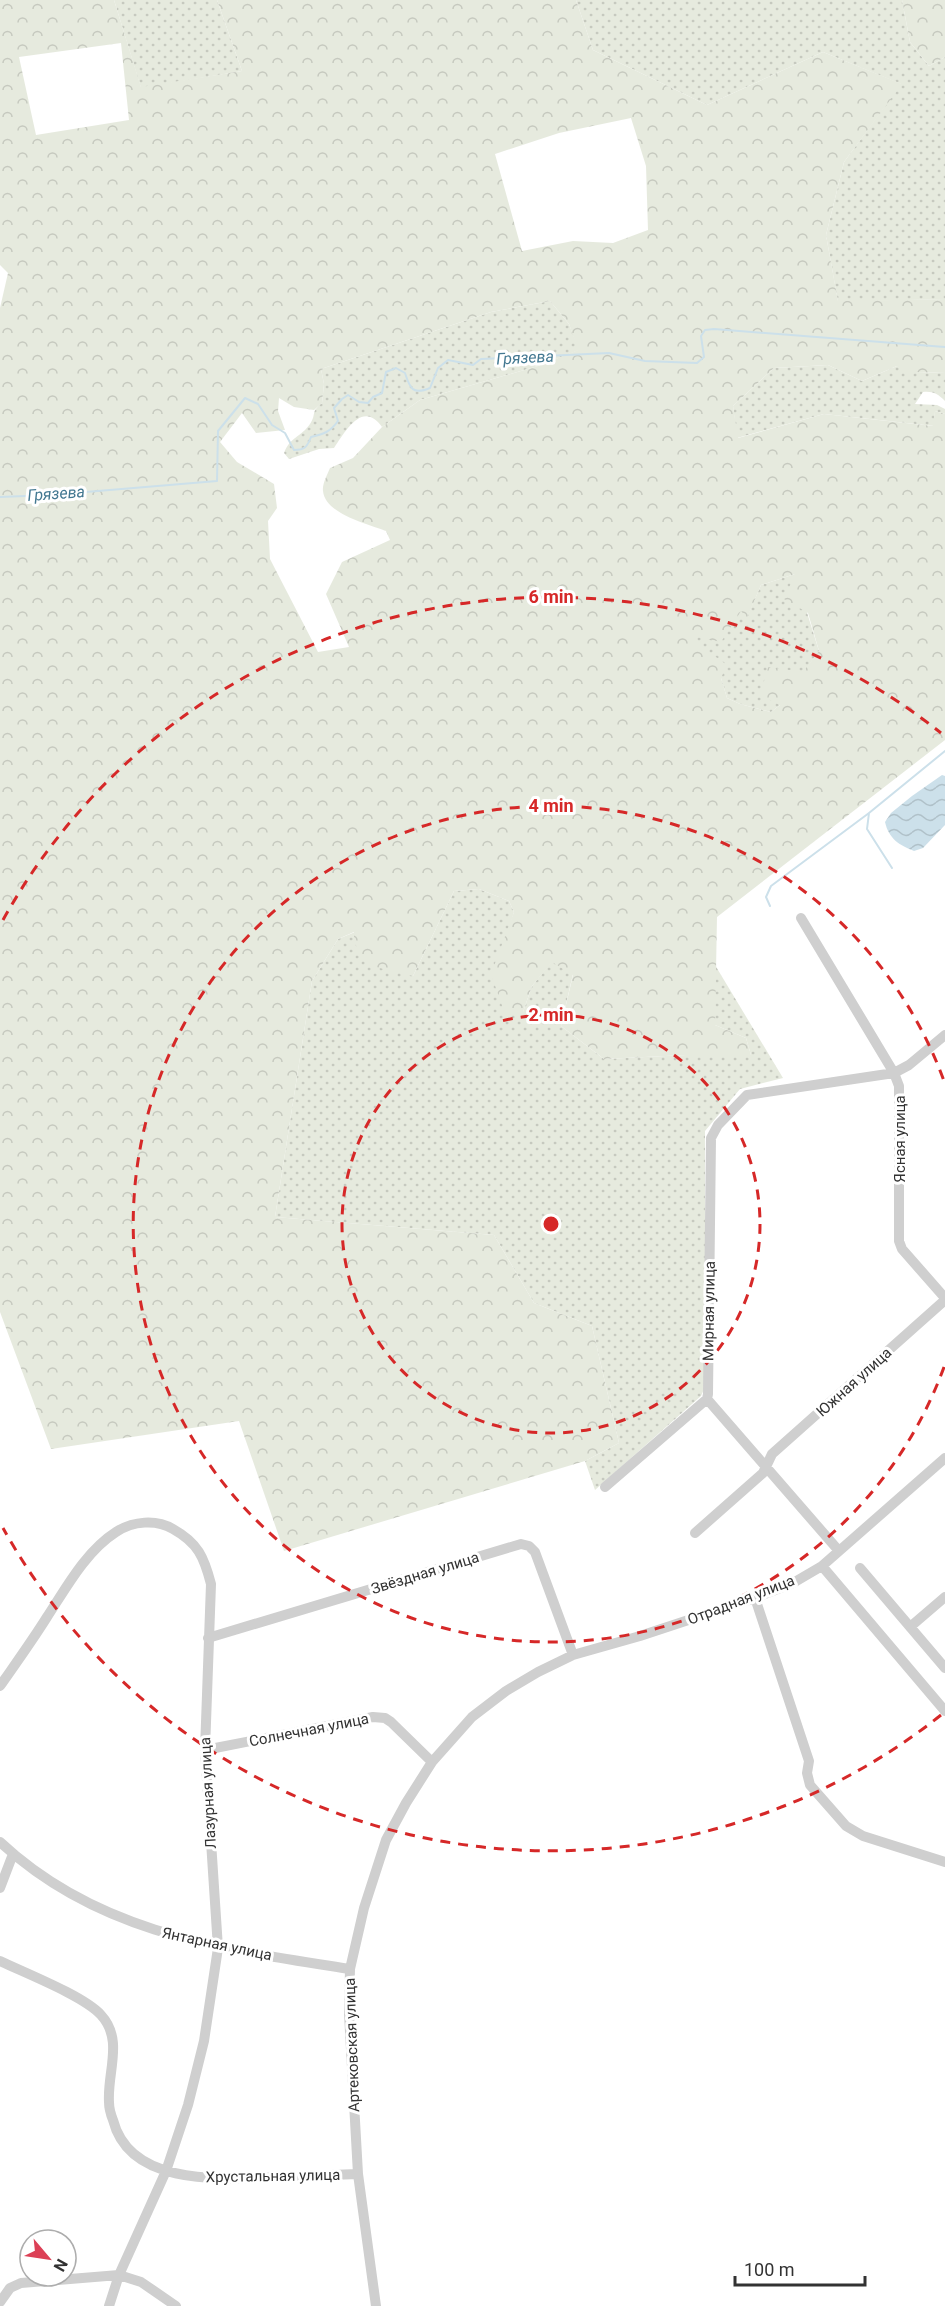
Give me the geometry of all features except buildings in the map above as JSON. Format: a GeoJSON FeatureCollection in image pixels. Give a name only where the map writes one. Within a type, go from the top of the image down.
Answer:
{"type":"FeatureCollection","features":[{"type":"Feature","properties":{"kind":"street","name":"Ясная улица"},"geometry":{"type":"LineString","coordinates":[[801,918],[894,1073],[901,1094],[899,1241],[902,1249],[945,1299]]}},
{"type":"Feature","properties":{"kind":"street"},"geometry":{"type":"LineString","coordinates":[[894,1073],[909,1065],[945,1035]]}},
{"type":"Feature","properties":{"kind":"street","name":"Мирная улица"},"geometry":{"type":"LineString","coordinates":[[707,1399],[711,1138],[718,1125],[747,1095],[894,1073]]}},
{"type":"Feature","properties":{"kind":"street","name":"Южная улица"},"geometry":{"type":"LineString","coordinates":[[695,1533],[763,1473],[772,1454],[945,1299]]}},
{"type":"Feature","properties":{"kind":"street"},"geometry":{"type":"LineString","coordinates":[[605,1486],[707,1399],[839,1551]]}},
{"type":"Feature","properties":{"kind":"street","name":"Отрадная улица"},"geometry":{"type":"LineString","coordinates":[[640,1636],[755,1598],[793,1582],[822,1566],[945,1458]]}},
{"type":"Feature","properties":{"kind":"street","name":"Лазурная улица"},"geometry":{"type":"LineString","coordinates":[[0,1686],[76,1573],[101,1545],[117,1532],[132,1525],[157,1523],[171,1527],[196,1546],[205,1559],[211,1584],[205,1750],[218,1948],[204,2041],[188,2105],[166,2171],[119,2275],[108,2306]]}},
{"type":"Feature","properties":{"kind":"street","name":"Звёздная улица"},"geometry":{"type":"LineString","coordinates":[[208,1638],[521,1544],[535,1551],[573,1655]]}},
{"type":"Feature","properties":{"kind":"street"},"geometry":{"type":"LineString","coordinates":[[822,1566],[945,1711]]}},
{"type":"Feature","properties":{"kind":"street"},"geometry":{"type":"LineString","coordinates":[[860,1568],[945,1668]]}},
{"type":"Feature","properties":{"kind":"street"},"geometry":{"type":"LineString","coordinates":[[910,1627],[945,1597]]}},
{"type":"Feature","properties":{"kind":"street"},"geometry":{"type":"LineString","coordinates":[[755,1598],[809,1761],[807,1773],[810,1785],[852,1831],[945,1862]]}},
{"type":"Feature","properties":{"kind":"street","name":"Артековская улица"},"geometry":{"type":"LineString","coordinates":[[376,2306],[358,2174],[349,2014],[350,1969],[367,1898],[387,1840],[406,1803],[432,1762],[472,1717],[506,1691],[573,1655],[640,1636]]}},
{"type":"Feature","properties":{"kind":"street","name":"Солнечная улица"},"geometry":{"type":"LineString","coordinates":[[205,1750],[373,1717],[385,1718],[391,1722],[432,1762]]}},
{"type":"Feature","properties":{"kind":"street","name":"Янтарная улица"},"geometry":{"type":"LineString","coordinates":[[0,1842],[68,1893],[114,1916],[166,1935],[218,1948],[350,1969]]}},
{"type":"Feature","properties":{"kind":"street"},"geometry":{"type":"LineString","coordinates":[[0,1888],[13,1854]]}},
{"type":"Feature","properties":{"kind":"street","name":"Хрустальная улица"},"geometry":{"type":"LineString","coordinates":[[0,1961],[78,1998],[100,2014],[111,2030],[114,2050],[108,2103],[116,2131],[127,2147],[146,2162],[166,2171],[196,2177],[358,2174]]}},
{"type":"Feature","properties":{"kind":"street"},"geometry":{"type":"LineString","coordinates":[[0,2302],[10,2288],[21,2283],[119,2275],[141,2282],[176,2306]]}},
{"type":"Feature","properties":{"kind":"green space"},"geometry":{"type":"Polygon","coordinates":[[[0,0],[114,0],[141,87],[242,71],[217,0],[576,0],[593,50],[707,105],[823,52],[902,84],[844,162],[826,235],[838,301],[945,299],[945,373],[917,372],[908,376],[897,366],[862,381],[828,365],[774,368],[733,406],[738,438],[824,414],[933,426],[935,411],[945,414],[945,740],[717,917],[715,1025],[746,1038],[751,1055],[604,1059],[561,1026],[573,975],[552,962],[532,986],[523,1012],[506,1017],[491,974],[514,912],[509,901],[479,889],[454,891],[413,976],[367,965],[354,942],[354,932],[338,939],[312,981],[275,1217],[494,1235],[534,1303],[592,1326],[619,1443],[585,1461],[284,1551],[239,1421],[51,1449],[0,1312],[0,308],[8,273],[0,265],[0,0]],[[121,43],[19,57],[36,135],[129,120],[121,43]],[[631,118],[559,133],[495,154],[522,251],[573,241],[613,243],[648,230],[646,166],[631,118]],[[550,301],[491,312],[321,369],[324,384],[322,403],[314,410],[294,407],[279,398],[278,411],[285,430],[256,433],[242,413],[220,442],[237,462],[274,484],[277,508],[268,521],[270,559],[318,652],[349,647],[326,594],[342,562],[390,540],[386,531],[348,517],[331,506],[323,491],[330,468],[353,458],[382,427],[420,400],[538,366],[578,350],[569,324],[550,301]],[[795,574],[761,585],[747,618],[741,611],[721,642],[684,634],[727,665],[721,678],[727,698],[771,712],[780,705],[760,695],[768,667],[803,672],[819,651],[808,613],[784,599],[795,574]]]}},
{"type":"Feature","properties":{"kind":"green space"},"geometry":{"type":"Polygon","coordinates":[[[114,0],[217,0],[242,71],[141,88],[114,0]]]}},
{"type":"Feature","properties":{"kind":"green space"},"geometry":{"type":"Polygon","coordinates":[[[576,0],[902,0],[910,42],[929,66],[945,57],[945,299],[838,302],[826,235],[844,162],[901,84],[823,52],[707,105],[593,50],[576,0]]]}},
{"type":"Feature","properties":{"kind":"green space"},"geometry":{"type":"Polygon","coordinates":[[[902,0],[945,0],[945,57],[929,66],[910,42],[902,0]]]}},
{"type":"Feature","properties":{"kind":"green space"},"geometry":{"type":"Polygon","coordinates":[[[550,301],[569,324],[579,350],[538,366],[420,400],[382,427],[375,419],[368,416],[362,417],[349,426],[334,448],[319,449],[289,459],[284,453],[292,440],[310,424],[316,409],[322,403],[324,384],[321,369],[491,312],[550,301]]]}},
{"type":"Feature","properties":{"kind":"green space"},"geometry":{"type":"Polygon","coordinates":[[[828,365],[862,381],[897,366],[917,372],[945,373],[945,401],[940,396],[923,392],[915,404],[937,405],[945,409],[945,414],[935,411],[934,426],[824,414],[737,438],[733,406],[774,368],[828,365]]]}},
{"type":"Feature","properties":{"kind":"green space"},"geometry":{"type":"Polygon","coordinates":[[[795,574],[819,651],[780,705],[771,712],[727,698],[721,678],[682,633],[742,610],[747,617],[761,585],[795,574]]]}},
{"type":"Feature","properties":{"kind":"green space"},"geometry":{"type":"Polygon","coordinates":[[[479,889],[509,901],[514,912],[508,932],[523,1012],[532,986],[552,961],[573,974],[561,1026],[604,1059],[751,1055],[746,1038],[715,1025],[715,965],[783,1078],[740,1089],[705,1131],[705,1387],[701,1396],[595,1490],[585,1461],[619,1443],[592,1326],[534,1303],[494,1235],[275,1217],[312,981],[338,939],[355,932],[413,976],[454,891],[479,889]]]}},
{"type":"Feature","properties":{"kind":"water"},"geometry":{"type":"Polygon","coordinates":[[[942,775],[945,776],[945,825],[923,848],[914,851],[895,841],[885,822],[891,813],[942,775]]]}},
{"type":"Feature","properties":{"kind":"waterway","name":"Грязева"},"geometry":{"type":"LineString","coordinates":[[0,497],[217,481],[218,431],[245,398],[258,404],[272,425],[285,433],[294,450],[303,449],[311,437],[320,435],[335,425],[338,421],[334,408],[342,399],[348,395],[359,402],[368,403],[373,397],[382,393],[386,372],[396,368],[405,373],[413,389],[420,391],[430,388],[438,368],[448,360],[473,365],[481,359],[609,353],[645,361],[697,363],[704,357],[701,336],[705,330],[714,329],[945,347]]}},
{"type":"Feature","properties":{"kind":"waterway"},"geometry":{"type":"LineString","coordinates":[[770,906],[766,897],[771,886],[869,813],[945,751]]}},
{"type":"Feature","properties":{"kind":"waterway"},"geometry":{"type":"LineString","coordinates":[[869,813],[867,829],[892,868]]}}]}
